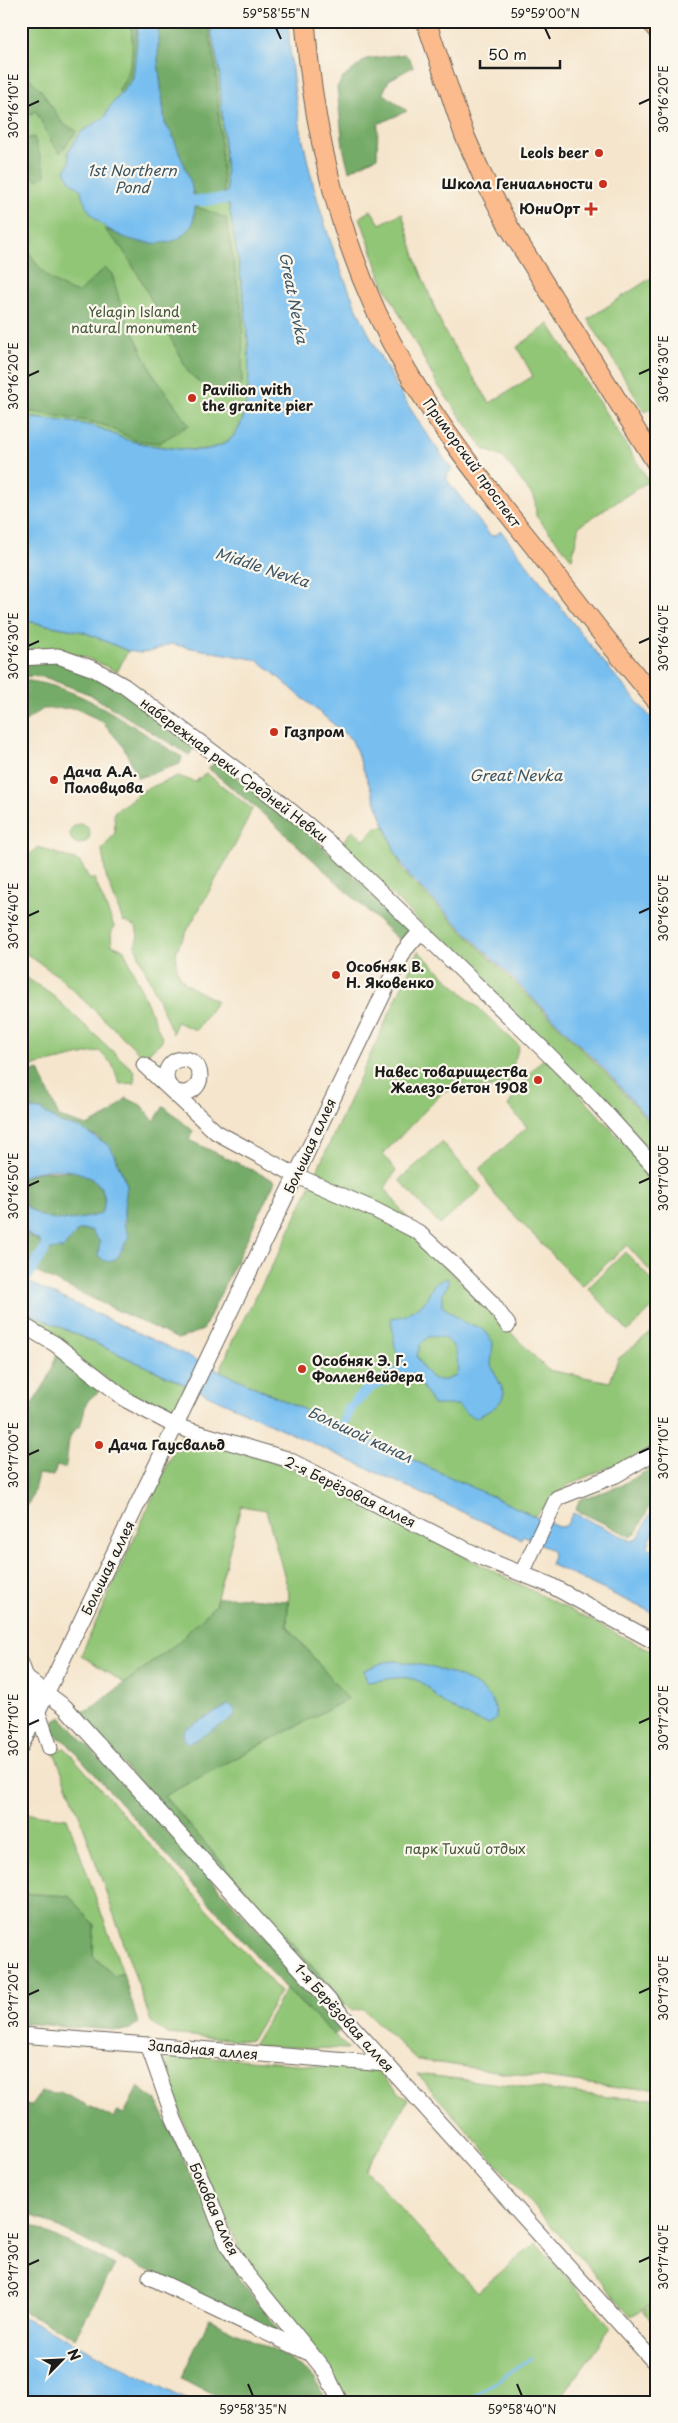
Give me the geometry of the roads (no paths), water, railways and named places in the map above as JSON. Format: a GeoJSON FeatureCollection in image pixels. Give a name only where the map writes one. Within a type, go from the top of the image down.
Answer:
{"type":"FeatureCollection","features":[{"type":"Feature","properties":{"kind":"main road","name":"Приморский проспект"},"geometry":{"type":"LineString","coordinates":[[305,21],[314,113],[331,188],[346,239],[386,333],[410,377],[454,443],[657,701]]}},
{"type":"Feature","properties":{"kind":"main road"},"geometry":{"type":"LineString","coordinates":[[426,21],[464,134],[482,175],[509,227],[657,464]]}},
{"type":"Feature","properties":{"kind":"main road"},"geometry":{"type":"LineString","coordinates":[[651,21],[657,30]]}},
{"type":"Feature","properties":{"kind":"street","name":"набережная реки Средней Невки"},"geometry":{"type":"LineString","coordinates":[[21,658],[58,656],[94,669],[124,686],[320,834],[592,1098],[657,1170]]}},
{"type":"Feature","properties":{"kind":"street","name":"Большая аллея"},"geometry":{"type":"LineString","coordinates":[[21,1746],[48,1693],[192,1388],[297,1176],[404,950],[420,932]]}},
{"type":"Feature","properties":{"kind":"street"},"geometry":{"type":"LineString","coordinates":[[144,1065],[180,1094],[216,1132],[297,1176],[375,1210],[418,1232],[492,1303],[508,1325]]}},
{"type":"Feature","properties":{"kind":"street","name":"2-я Берёзовая аллея"},"geometry":{"type":"LineString","coordinates":[[21,1324],[55,1344],[128,1401],[175,1426],[287,1459],[485,1559],[550,1585],[657,1643]]}},
{"type":"Feature","properties":{"kind":"street"},"geometry":{"type":"LineString","coordinates":[[522,1574],[557,1498],[616,1475],[657,1451]]}},
{"type":"Feature","properties":{"kind":"street"},"geometry":{"type":"LineString","coordinates":[[24,1670],[34,1722],[50,1748]]}},
{"type":"Feature","properties":{"kind":"street","name":"1-я Берёзовая аллея"},"geometry":{"type":"LineString","coordinates":[[24,1670],[65,1707],[657,2365]]}},
{"type":"Feature","properties":{"kind":"street","name":"Западная аллея"},"geometry":{"type":"LineString","coordinates":[[21,2035],[386,2064]]}},
{"type":"Feature","properties":{"kind":"street","name":"Боковая аллея"},"geometry":{"type":"LineString","coordinates":[[148,2045],[174,2119],[206,2188],[228,2246],[240,2266],[328,2376],[340,2402]]}},
{"type":"Feature","properties":{"kind":"street"},"geometry":{"type":"LineString","coordinates":[[150,2277],[310,2354]]}},
{"type":"Feature","properties":{"kind":"water","name":"1st Northern Pond"},"geometry":{"type":"Polygon","coordinates":[[[135,21],[158,21],[158,61],[165,124],[172,134],[191,183],[195,206],[193,224],[180,238],[169,242],[142,242],[128,238],[102,225],[92,215],[85,203],[81,190],[70,181],[65,171],[70,162],[68,152],[81,132],[105,117],[109,108],[133,79],[138,31],[135,21]]]}},
{"type":"Feature","properties":{"kind":"water","name":"Great Nevka"},"geometry":{"type":"Polygon","coordinates":[[[209,21],[288,21],[293,81],[303,141],[318,200],[336,257],[359,313],[386,367],[417,419],[452,469],[447,475],[447,480],[490,535],[494,536],[501,531],[606,665],[657,725],[657,1129],[610,1075],[410,877],[396,854],[352,740],[258,660],[170,644],[153,651],[140,653],[128,651],[84,632],[21,620],[21,417],[84,424],[135,442],[198,450],[222,445],[232,438],[244,413],[248,387],[249,356],[246,322],[229,205],[226,203],[224,195],[227,191],[219,69],[209,21]]]}},
{"type":"Feature","properties":{"kind":"water"},"geometry":{"type":"Polygon","coordinates":[[[21,1108],[41,1110],[60,1123],[80,1128],[110,1146],[127,1185],[124,1225],[129,1236],[118,1257],[110,1262],[103,1260],[98,1255],[100,1242],[91,1230],[79,1230],[62,1249],[47,1251],[41,1250],[40,1241],[21,1230],[21,1200],[29,1208],[47,1218],[68,1220],[101,1214],[105,1199],[101,1187],[91,1178],[78,1172],[47,1170],[32,1173],[21,1179],[21,1108]]]}},
{"type":"Feature","properties":{"kind":"water"},"geometry":{"type":"Polygon","coordinates":[[[447,1278],[449,1283],[442,1294],[442,1306],[466,1324],[477,1326],[487,1333],[493,1343],[491,1365],[504,1392],[503,1397],[497,1405],[475,1418],[467,1414],[458,1405],[433,1405],[422,1386],[405,1369],[395,1348],[391,1318],[404,1316],[424,1303],[434,1284],[447,1278]],[[428,1337],[420,1345],[417,1356],[424,1369],[434,1380],[446,1380],[456,1376],[458,1365],[454,1347],[446,1339],[428,1337]]]}},
{"type":"Feature","properties":{"kind":"water","name":"Большой канал"},"geometry":{"type":"Polygon","coordinates":[[[21,1279],[558,1527],[566,1526],[573,1513],[632,1541],[639,1537],[657,1500],[657,1525],[648,1545],[649,1549],[657,1554],[657,1615],[550,1564],[553,1557],[552,1550],[523,1535],[521,1539],[21,1309],[21,1279]]]}},
{"type":"Feature","properties":{"kind":"water"},"geometry":{"type":"Polygon","coordinates":[[[397,1661],[442,1671],[474,1684],[486,1694],[494,1705],[496,1719],[489,1724],[463,1715],[440,1700],[418,1680],[396,1678],[367,1682],[364,1670],[385,1662],[397,1661]]]}},
{"type":"Feature","properties":{"kind":"water"},"geometry":{"type":"Polygon","coordinates":[[[229,1705],[233,1707],[236,1713],[230,1720],[192,1742],[189,1743],[184,1739],[183,1732],[185,1729],[229,1705]]]}},
{"type":"Feature","properties":{"kind":"water"},"geometry":{"type":"Polygon","coordinates":[[[21,2316],[191,2402],[21,2402],[21,2316]]]}},
{"type":"Feature","properties":{"kind":"waterway"},"geometry":{"type":"LineString","coordinates":[[194,201],[225,199]]}},
{"type":"Feature","properties":{"kind":"waterway"},"geometry":{"type":"LineString","coordinates":[[21,1286],[44,1251]]}},
{"type":"Feature","properties":{"kind":"waterway"},"geometry":{"type":"LineString","coordinates":[[337,1438],[349,1409],[369,1388],[405,1369]]}},
{"type":"Feature","properties":{"kind":"waterway"},"geometry":{"type":"LineString","coordinates":[[466,2402],[531,2358]]}},
{"type":"Feature","properties":{"kind":"place","name":"Leols beer"},"geometry":{"type":"Point","coordinates":[599,153]}},
{"type":"Feature","properties":{"kind":"place","name":"Школа Гениальности"},"geometry":{"type":"Point","coordinates":[603,184]}},
{"type":"Feature","properties":{"kind":"place","name":"ЮниОрт"},"geometry":{"type":"Point","coordinates":[591,209]}},
{"type":"Feature","properties":{"kind":"place","name":"Pavilion with the granite pier"},"geometry":{"type":"Point","coordinates":[192,398]}},
{"type":"Feature","properties":{"kind":"place","name":"Газпром"},"geometry":{"type":"Point","coordinates":[274,732]}},
{"type":"Feature","properties":{"kind":"place","name":"Дача А.А. Половцова"},"geometry":{"type":"Point","coordinates":[54,780]}},
{"type":"Feature","properties":{"kind":"place","name":"Особняк В. Н. Яковенко"},"geometry":{"type":"Point","coordinates":[336,975]}},
{"type":"Feature","properties":{"kind":"place","name":"Навес товарищества Железо-бетон 1908"},"geometry":{"type":"Point","coordinates":[538,1080]}},
{"type":"Feature","properties":{"kind":"place","name":"Особняк Э. Г. Фолленвейдера"},"geometry":{"type":"Point","coordinates":[302,1369]}},
{"type":"Feature","properties":{"kind":"place","name":"Дача Гаусвальд"},"geometry":{"type":"Point","coordinates":[99,1445]}},
{"type":"Feature","properties":{"kind":"park label","name":"Yelagin Island natural monument"},"geometry":{"type":"Point","coordinates":[134,320]}},
{"type":"Feature","properties":{"kind":"park label","name":"парк Тихий отдых"},"geometry":{"type":"Point","coordinates":[465,1849]}},
{"type":"Feature","properties":{"kind":"water label","name":"Middle Nevka"},"geometry":{"type":"Point","coordinates":[262,568]}}]}
